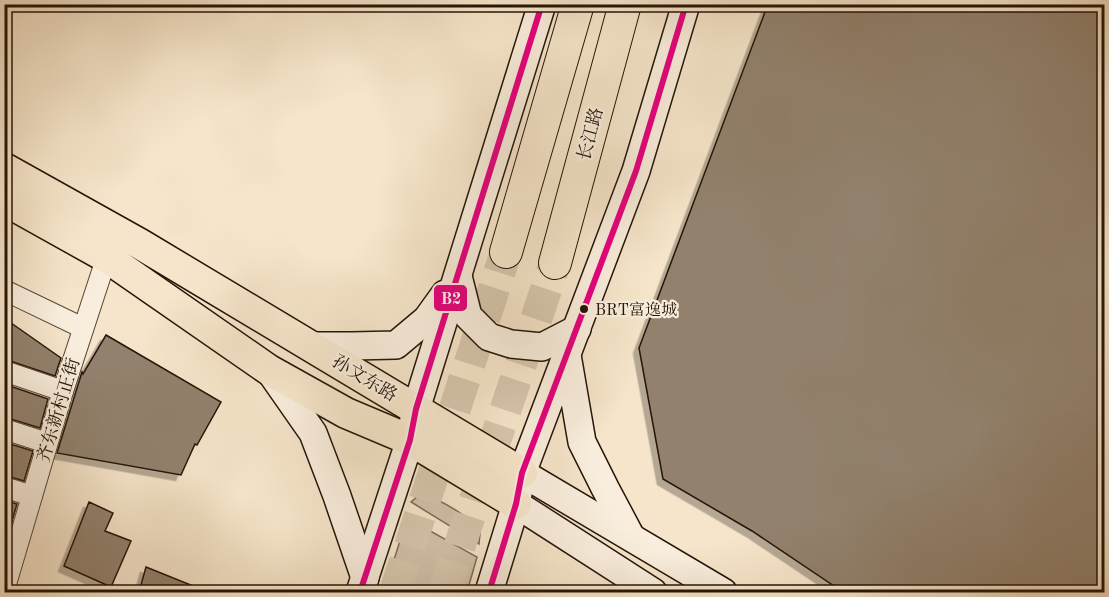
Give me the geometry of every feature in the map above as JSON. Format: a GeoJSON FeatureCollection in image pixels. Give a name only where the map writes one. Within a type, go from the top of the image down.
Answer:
{"type":"FeatureCollection","features":[{"type":"Feature","properties":{"kind":"highway"},"geometry":{"type":"LineString","coordinates":[[506,252],[578,4]]}},
{"type":"Feature","properties":{"kind":"highway","name":"长江路"},"geometry":{"type":"LineString","coordinates":[[555,263],[625,4]]}},
{"type":"Feature","properties":{"kind":"main road"},"geometry":{"type":"LineString","coordinates":[[363,585],[410,440],[416,409],[542,4]]}},
{"type":"Feature","properties":{"kind":"main road"},"geometry":{"type":"LineString","coordinates":[[489,592],[516,504],[522,473],[636,171],[686,4]]}},
{"type":"Feature","properties":{"kind":"main road","name":"孙文东路"},"geometry":{"type":"LineString","coordinates":[[4,168],[111,244],[269,370],[346,413],[410,440],[654,592]]}},
{"type":"Feature","properties":{"kind":"main road","name":"孙文东路"},"geometry":{"type":"LineString","coordinates":[[4,200],[111,244],[310,346],[723,592]]}},
{"type":"Feature","properties":{"kind":"main road"},"geometry":{"type":"LineString","coordinates":[[458,276],[468,316],[489,337],[511,344],[542,347],[577,329]]}},
{"type":"Feature","properties":{"kind":"main road"},"geometry":{"type":"LineString","coordinates":[[310,346],[396,345],[427,319],[458,276]]}},
{"type":"Feature","properties":{"kind":"main road"},"geometry":{"type":"LineString","coordinates":[[567,354],[582,442],[632,538]]}},
{"type":"Feature","properties":{"kind":"main road"},"geometry":{"type":"LineString","coordinates":[[269,370],[313,433],[338,496],[363,585]]}},
{"type":"Feature","properties":{"kind":"street","name":"齐东新村正街"},"geometry":{"type":"LineString","coordinates":[[4,591],[10,550],[32,496],[63,391],[111,244]]}},
{"type":"Feature","properties":{"kind":"street"},"geometry":{"type":"LineString","coordinates":[[4,290],[83,328]]}},
{"type":"Feature","properties":{"kind":"street"},"geometry":{"type":"LineString","coordinates":[[4,371],[63,391]]}},
{"type":"Feature","properties":{"kind":"street"},"geometry":{"type":"LineString","coordinates":[[4,429],[47,443]]}},
{"type":"Feature","properties":{"kind":"street"},"geometry":{"type":"LineString","coordinates":[[4,487],[32,496]]}},
{"type":"Feature","properties":{"kind":"shaded area"},"geometry":{"type":"Polygon","coordinates":[[[424,495],[447,505],[472,522],[480,534],[479,544],[411,502],[424,495]]]}},
{"type":"Feature","properties":{"kind":"shaded area"},"geometry":{"type":"Polygon","coordinates":[[[407,518],[477,557],[467,592],[384,592],[407,518]]]}},
{"type":"Feature","properties":{"kind":"building"},"geometry":{"type":"Polygon","coordinates":[[[768,4],[1104,4],[1104,592],[843,592],[752,531],[663,479],[639,348],[768,4]]]}},
{"type":"Feature","properties":{"kind":"building"},"geometry":{"type":"Polygon","coordinates":[[[4,318],[61,358],[55,376],[4,359],[4,318]]]}},
{"type":"Feature","properties":{"kind":"building"},"geometry":{"type":"Polygon","coordinates":[[[106,335],[221,402],[197,445],[195,444],[181,475],[57,453],[82,372],[83,374],[106,335]]]}},
{"type":"Feature","properties":{"kind":"building"},"geometry":{"type":"Polygon","coordinates":[[[4,384],[48,399],[40,428],[4,417],[4,384]]]}},
{"type":"Feature","properties":{"kind":"building"},"geometry":{"type":"Polygon","coordinates":[[[4,442],[33,451],[24,481],[4,475],[4,442]]]}},
{"type":"Feature","properties":{"kind":"building"},"geometry":{"type":"Polygon","coordinates":[[[4,500],[17,504],[7,538],[4,537],[4,500]]]}},
{"type":"Feature","properties":{"kind":"building"},"geometry":{"type":"Polygon","coordinates":[[[89,502],[113,513],[105,531],[131,541],[111,587],[64,566],[89,502]]]}},
{"type":"Feature","properties":{"kind":"building"},"geometry":{"type":"Polygon","coordinates":[[[146,567],[208,592],[139,592],[146,567]]]}},
{"type":"Feature","properties":{"kind":"tunnel"},"geometry":{"type":"LineString","coordinates":[[395,592],[506,252]]}},
{"type":"Feature","properties":{"kind":"tunnel"},"geometry":{"type":"LineString","coordinates":[[444,592],[555,263]]}},
{"type":"Feature","properties":{"kind":"transit line","name":"B2"},"geometry":{"type":"LineString","coordinates":[[360,592],[410,440],[416,409],[542,4]]}},
{"type":"Feature","properties":{"kind":"transit line","name":"B2"},"geometry":{"type":"LineString","coordinates":[[489,592],[516,504],[522,473],[636,171],[686,4]]}},
{"type":"Feature","properties":{"kind":"place","name":"BRT富逸城"},"geometry":{"type":"Point","coordinates":[584,309]}}]}
